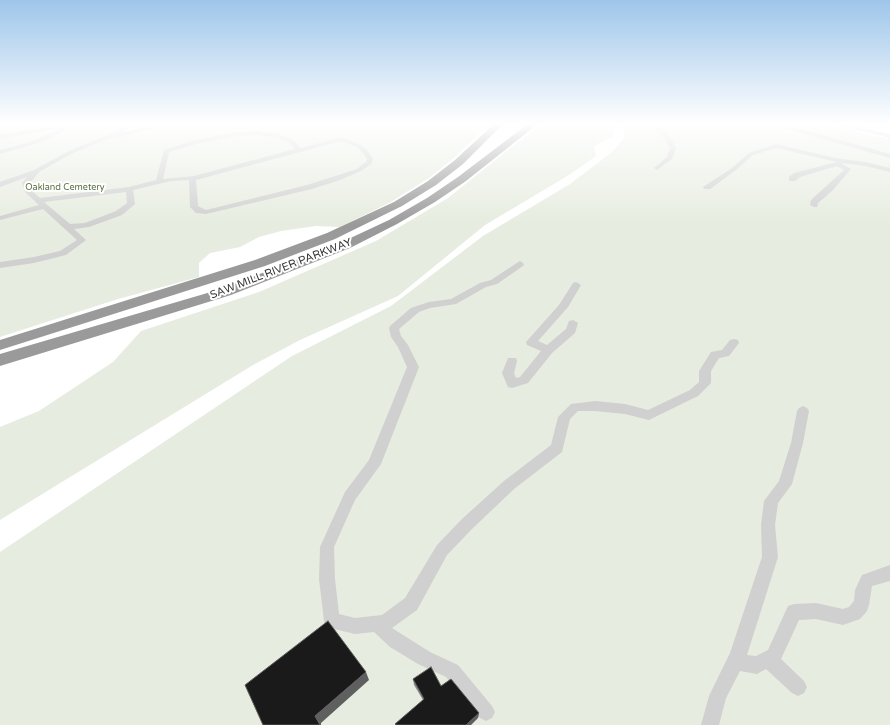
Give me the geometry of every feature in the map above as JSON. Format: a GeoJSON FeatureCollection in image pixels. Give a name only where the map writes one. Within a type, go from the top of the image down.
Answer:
{"type":"FeatureCollection","features":[{"type":"Feature","properties":{"kind":"highway","name":"SAW MILL RIVER PARKWAY"},"geometry":{"type":"LineString","coordinates":[[0,345],[253,265],[331,236],[384,211],[432,183],[464,157]]}},
{"type":"Feature","properties":{"kind":"highway","name":"SAW MILL RIVER PARKWAY"},"geometry":{"type":"LineString","coordinates":[[0,361],[25,352],[226,292],[346,245],[400,218],[442,193],[490,157]]}},
{"type":"Feature","properties":{"kind":"street"},"geometry":{"type":"LineString","coordinates":[[0,185],[37,170],[61,157]]}},
{"type":"Feature","properties":{"kind":"street"},"geometry":{"type":"LineString","coordinates":[[159,182],[165,157]]}},
{"type":"Feature","properties":{"kind":"street"},"geometry":{"type":"LineString","coordinates":[[0,218],[41,203],[159,182],[192,178],[274,157]]}},
{"type":"Feature","properties":{"kind":"street"},"geometry":{"type":"LineString","coordinates":[[192,178],[194,208],[199,211],[206,212],[309,187],[358,170],[369,163],[369,157]]}},
{"type":"Feature","properties":{"kind":"street"},"geometry":{"type":"LineString","coordinates":[[657,168],[670,157]]}},
{"type":"Feature","properties":{"kind":"street"},"geometry":{"type":"LineString","coordinates":[[708,187],[734,169],[748,157]]}},
{"type":"Feature","properties":{"kind":"street"},"geometry":{"type":"LineString","coordinates":[[816,157],[839,163],[890,170]]}},
{"type":"Feature","properties":{"kind":"street"},"geometry":{"type":"LineString","coordinates":[[792,179],[797,175],[839,163],[848,169],[814,202],[814,205]]}},
{"type":"Feature","properties":{"kind":"street"},"geometry":{"type":"LineString","coordinates":[[0,265],[34,260],[63,253],[82,240],[29,192],[26,183],[37,170]]}},
{"type":"Feature","properties":{"kind":"street"},"geometry":{"type":"LineString","coordinates":[[68,227],[86,225],[120,213],[131,204],[129,188]]}},
{"type":"Feature","properties":{"kind":"street"},"geometry":{"type":"LineString","coordinates":[[385,623],[355,626],[332,621],[327,579],[327,547],[350,496],[374,464],[413,367],[403,345],[396,337],[394,328],[415,310],[429,305],[452,302],[483,285],[494,282],[520,264]]}},
{"type":"Feature","properties":{"kind":"street"},"geometry":{"type":"LineString","coordinates":[[548,350],[531,342],[563,308],[576,285]]}},
{"type":"Feature","properties":{"kind":"street"},"geometry":{"type":"LineString","coordinates":[[512,361],[508,373],[512,384],[524,380],[548,350],[571,331],[573,323]]}},
{"type":"Feature","properties":{"kind":"street"},"geometry":{"type":"LineString","coordinates":[[486,712],[452,671],[424,658],[396,641],[381,629],[385,623],[411,604],[442,550],[467,524],[509,485],[557,448],[564,417],[575,407],[595,406],[625,409],[649,415],[694,393],[705,383],[705,371],[715,355],[725,352],[734,343]]}},
{"type":"Feature","properties":{"kind":"street"},"geometry":{"type":"LineString","coordinates":[[710,725],[718,696],[737,658],[770,557],[768,526],[771,502],[785,484],[797,443],[803,411]]}},
{"type":"Feature","properties":{"kind":"street"},"geometry":{"type":"LineString","coordinates":[[737,658],[736,662],[757,665],[774,656],[794,612],[816,611],[843,617],[854,613],[861,605],[863,590],[867,580],[890,573]]}},
{"type":"Feature","properties":{"kind":"street"},"geometry":{"type":"LineString","coordinates":[[768,659],[798,687]]}},
{"type":"Feature","properties":{"kind":"green space","name":"Oakland Cemetery"},"geometry":{"type":"Polygon","coordinates":[[[0,157],[455,157],[429,178],[389,203],[340,227],[316,226],[281,231],[259,237],[240,247],[210,253],[199,263],[199,277],[118,299],[0,337],[0,157]]]}},
{"type":"Feature","properties":{"kind":"green space"},"geometry":{"type":"Polygon","coordinates":[[[499,157],[595,157],[569,175],[485,225],[398,296],[300,340],[253,365],[0,520],[0,427],[39,411],[113,362],[141,331],[259,292],[376,241],[448,198],[499,157]]]}},
{"type":"Feature","properties":{"kind":"green space"},"geometry":{"type":"Polygon","coordinates":[[[606,157],[890,157],[890,725],[0,725],[0,552],[292,356],[391,306],[483,236],[570,184],[606,157]]]}},
{"type":"Feature","properties":{"kind":"building"},"geometry":{"type":"Polygon","coordinates":[[[328,621],[366,672],[315,716],[320,725],[263,725],[245,685],[328,621]]]}},
{"type":"Feature","properties":{"kind":"building"},"geometry":{"type":"Polygon","coordinates":[[[431,667],[441,686],[451,679],[479,713],[466,725],[396,725],[395,724],[424,699],[413,679],[431,667]]]}}]}
